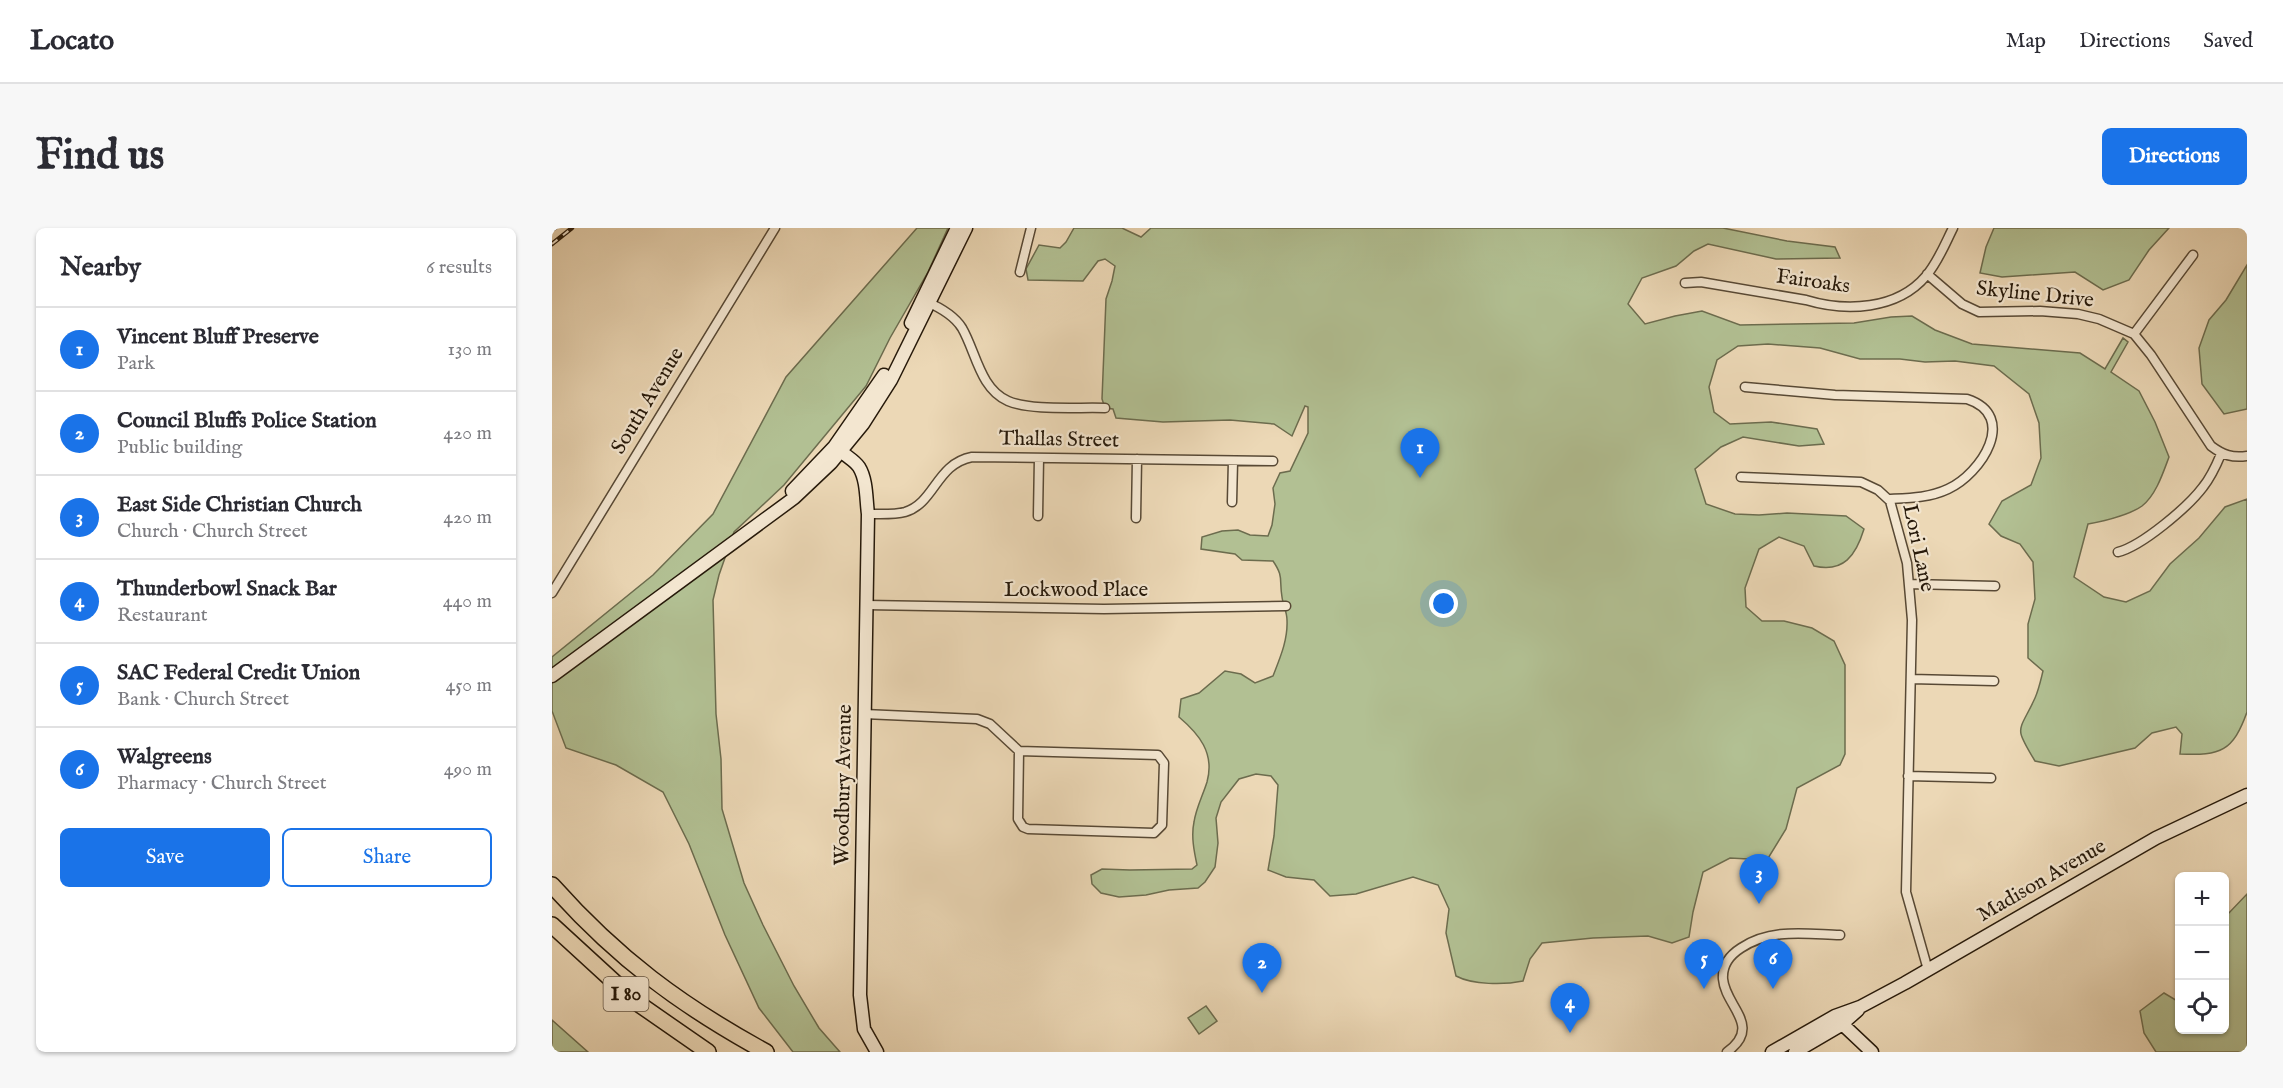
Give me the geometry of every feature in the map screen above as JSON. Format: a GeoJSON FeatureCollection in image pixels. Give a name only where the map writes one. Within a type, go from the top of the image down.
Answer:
{"type":"FeatureCollection","features":[{"type":"Feature","properties":{"kind":"highway","name":"I 80"},"geometry":{"type":"LineString","coordinates":[[552,885],[611,947],[654,983],[765,1052]]}},
{"type":"Feature","properties":{"kind":"highway","name":"I 80"},"geometry":{"type":"LineString","coordinates":[[552,925],[636,1002],[680,1035],[708,1052]]}},
{"type":"Feature","properties":{"kind":"main road"},"geometry":{"type":"LineString","coordinates":[[767,518],[856,433],[891,380],[957,228]]}},
{"type":"Feature","properties":{"kind":"main road"},"geometry":{"type":"LineString","coordinates":[[552,676],[794,498],[829,465],[887,371],[966,228]]}},
{"type":"Feature","properties":{"kind":"main road"},"geometry":{"type":"LineString","coordinates":[[829,465],[857,459],[854,446],[856,433]]}},
{"type":"Feature","properties":{"kind":"main road","name":"Woodbury Avenue"},"geometry":{"type":"LineString","coordinates":[[841,447],[868,469],[871,480],[866,605],[860,1002],[864,1029],[877,1052]]}},
{"type":"Feature","properties":{"kind":"main road","name":"Madison Avenue"},"geometry":{"type":"LineString","coordinates":[[1772,1052],[1838,1020],[1928,970],[2154,839],[2247,795]]}},
{"type":"Feature","properties":{"kind":"main road"},"geometry":{"type":"LineString","coordinates":[[1838,1020],[1872,1052]]}},
{"type":"Feature","properties":{"kind":"main road","name":"Madison Avenue"},"geometry":{"type":"LineString","coordinates":[[1795,1052],[1838,1020]]}},
{"type":"Feature","properties":{"kind":"street","name":"South Avenue"},"geometry":{"type":"LineString","coordinates":[[552,593],[775,228]]}},
{"type":"Feature","properties":{"kind":"street"},"geometry":{"type":"LineString","coordinates":[[1020,272],[1031,228]]}},
{"type":"Feature","properties":{"kind":"street"},"geometry":{"type":"LineString","coordinates":[[1927,274],[1953,228]]}},
{"type":"Feature","properties":{"kind":"street"},"geometry":{"type":"LineString","coordinates":[[2134,334],[2193,255]]}},
{"type":"Feature","properties":{"kind":"street","name":"Fairoaks"},"geometry":{"type":"LineString","coordinates":[[1685,283],[1701,282],[1806,300],[1822,305],[1862,307],[1897,298],[1927,274]]}},
{"type":"Feature","properties":{"kind":"street","name":"Skyline Drive"},"geometry":{"type":"LineString","coordinates":[[1927,274],[1962,304],[1979,312],[2040,311],[2078,314],[2099,319],[2134,334],[2151,355],[2211,446],[2222,454]]}},
{"type":"Feature","properties":{"kind":"street"},"geometry":{"type":"LineString","coordinates":[[926,301],[949,314],[962,328],[982,374],[990,388],[999,396],[1020,405],[1105,408]]}},
{"type":"Feature","properties":{"kind":"street","name":"Lori Lane"},"geometry":{"type":"LineString","coordinates":[[1745,387],[1835,395],[1967,399],[1984,407],[1992,420],[1993,436],[1985,455],[1971,473],[1948,489],[1929,496],[1888,499],[1898,526],[1910,584],[1912,620],[1906,892],[1928,970]]}},
{"type":"Feature","properties":{"kind":"street"},"geometry":{"type":"LineString","coordinates":[[2118,552],[2139,544],[2194,498],[2209,480],[2222,454],[2234,457],[2247,456]]}},
{"type":"Feature","properties":{"kind":"street"},"geometry":{"type":"LineString","coordinates":[[1038,516],[1039,458]]}},
{"type":"Feature","properties":{"kind":"street","name":"Thallas Street"},"geometry":{"type":"LineString","coordinates":[[868,514],[897,514],[911,509],[921,502],[950,466],[963,459],[1273,461]]}},
{"type":"Feature","properties":{"kind":"street"},"geometry":{"type":"LineString","coordinates":[[1136,518],[1137,459]]}},
{"type":"Feature","properties":{"kind":"street"},"geometry":{"type":"LineString","coordinates":[[1232,502],[1233,460]]}},
{"type":"Feature","properties":{"kind":"street"},"geometry":{"type":"LineString","coordinates":[[1741,477],[1857,481],[1874,487],[1888,499]]}},
{"type":"Feature","properties":{"kind":"street"},"geometry":{"type":"LineString","coordinates":[[1910,584],[1995,586]]}},
{"type":"Feature","properties":{"kind":"street","name":"Lockwood Place"},"geometry":{"type":"LineString","coordinates":[[866,605],[1104,609],[1286,606]]}},
{"type":"Feature","properties":{"kind":"street"},"geometry":{"type":"LineString","coordinates":[[1911,679],[1994,681]]}},
{"type":"Feature","properties":{"kind":"street"},"geometry":{"type":"LineString","coordinates":[[864,714],[977,719],[990,724],[1019,751],[1158,755],[1164,763],[1162,825],[1154,832],[1028,829],[1023,827],[1018,819],[1019,751]]}},
{"type":"Feature","properties":{"kind":"street"},"geometry":{"type":"LineString","coordinates":[[1908,776],[1991,778]]}},
{"type":"Feature","properties":{"kind":"street"},"geometry":{"type":"LineString","coordinates":[[1727,1052],[1739,1040],[1742,1026],[1739,1012],[1726,989],[1723,978],[1726,962],[1731,955],[1767,935],[1783,933],[1840,935]]}},
{"type":"Feature","properties":{"kind":"green space"},"geometry":{"type":"Polygon","coordinates":[[[917,228],[948,228],[928,272],[890,338],[866,386],[784,485],[734,532],[713,600],[716,714],[721,759],[722,809],[744,883],[763,925],[794,986],[819,1028],[840,1052],[793,1052],[759,1008],[725,935],[689,844],[663,792],[616,765],[566,748],[552,711],[552,657],[653,575],[713,514],[786,377],[917,228]]]}},
{"type":"Feature","properties":{"kind":"green space"},"geometry":{"type":"Polygon","coordinates":[[[1074,228],[1122,228],[1141,237],[1151,228],[1723,228],[1787,241],[1835,247],[1840,258],[1776,259],[1708,244],[1694,251],[1676,266],[1642,278],[1628,304],[1645,324],[1702,311],[1740,325],[1854,323],[1912,316],[1935,330],[1972,344],[2080,353],[2105,369],[2123,338],[2128,342],[2111,372],[2139,391],[2169,457],[2155,490],[2142,506],[2123,515],[2088,524],[2074,577],[2104,597],[2126,602],[2150,591],[2170,564],[2199,538],[2225,507],[2247,499],[2247,712],[2242,725],[2224,748],[2206,754],[2180,754],[2182,734],[2176,727],[2152,733],[2135,748],[2059,766],[2035,761],[2021,734],[2022,724],[2036,695],[2043,671],[2028,658],[2028,624],[2035,599],[2033,562],[2020,544],[2001,536],[1989,524],[2002,501],[2031,485],[2041,458],[2039,423],[2029,394],[1994,366],[1955,361],[1860,359],[1820,348],[1768,344],[1738,346],[1717,360],[1709,387],[1714,412],[1730,424],[1771,422],[1817,429],[1824,444],[1799,446],[1743,437],[1721,447],[1695,469],[1706,504],[1735,514],[1787,513],[1846,516],[1864,529],[1853,554],[1841,564],[1833,567],[1814,566],[1804,546],[1779,537],[1759,549],[1745,588],[1746,607],[1762,621],[1784,621],[1812,628],[1834,641],[1845,665],[1845,754],[1840,765],[1797,788],[1786,829],[1767,860],[1730,858],[1703,872],[1689,937],[1672,943],[1648,936],[1542,943],[1530,959],[1523,981],[1489,983],[1463,979],[1456,976],[1446,933],[1449,909],[1438,885],[1413,877],[1356,894],[1330,896],[1314,880],[1286,877],[1268,870],[1274,836],[1278,785],[1271,776],[1256,774],[1239,779],[1221,802],[1216,818],[1218,843],[1215,867],[1198,888],[1119,897],[1101,893],[1092,884],[1091,875],[1102,869],[1192,869],[1197,865],[1193,827],[1207,782],[1209,762],[1199,737],[1179,717],[1181,699],[1199,693],[1225,671],[1241,674],[1255,683],[1273,676],[1283,649],[1287,627],[1280,575],[1273,561],[1242,560],[1235,554],[1201,549],[1202,537],[1222,531],[1238,530],[1250,535],[1268,536],[1275,504],[1273,488],[1280,473],[1290,471],[1308,433],[1308,407],[1305,406],[1292,436],[1274,424],[1230,420],[1163,422],[1116,418],[1113,409],[1105,408],[1102,399],[1106,299],[1115,266],[1105,259],[1098,261],[1083,281],[1028,280],[1026,269],[1039,245],[1060,248],[1074,228]]]}},
{"type":"Feature","properties":{"kind":"green space"},"geometry":{"type":"Polygon","coordinates":[[[1994,228],[2169,228],[2149,250],[2129,280],[2103,290],[2075,272],[2002,277],[1980,273],[1986,247],[1994,228]]]}},
{"type":"Feature","properties":{"kind":"green space"},"geometry":{"type":"Polygon","coordinates":[[[2247,265],[2247,409],[2224,414],[2202,384],[2199,348],[2209,320],[2226,300],[2247,265]]]}},
{"type":"Feature","properties":{"kind":"green space"},"geometry":{"type":"Polygon","coordinates":[[[2247,894],[2247,1052],[2156,1052],[2144,1033],[2140,1011],[2164,993],[2175,1000],[2175,1034],[2229,1034],[2229,913],[2247,894]]]}},
{"type":"Feature","properties":{"kind":"green space"},"geometry":{"type":"Polygon","coordinates":[[[1206,1006],[1217,1021],[1199,1034],[1188,1018],[1206,1006]]]}},
{"type":"Feature","properties":{"kind":"green space"},"geometry":{"type":"Polygon","coordinates":[[[552,1020],[588,1052],[552,1052],[552,1020]]]}},
{"type":"Feature","properties":{"kind":"railway"},"geometry":{"type":"LineString","coordinates":[[552,244],[572,228]]}},
{"type":"Feature","properties":{"kind":"place","name":"Vincent Bluff Preserve"},"geometry":{"type":"Point","coordinates":[1420,478]}},
{"type":"Feature","properties":{"kind":"place","name":"East Side Christian Church"},"geometry":{"type":"Point","coordinates":[1759,904]}},
{"type":"Feature","properties":{"kind":"place","name":"SAC Federal Credit Union"},"geometry":{"type":"Point","coordinates":[1704,989]}},
{"type":"Feature","properties":{"kind":"place","name":"Walgreens"},"geometry":{"type":"Point","coordinates":[1773,989]}},
{"type":"Feature","properties":{"kind":"place","name":"Council Bluffs Police Station"},"geometry":{"type":"Point","coordinates":[1262,993]}},
{"type":"Feature","properties":{"kind":"place","name":"Thunderbowl Snack Bar"},"geometry":{"type":"Point","coordinates":[1570,1033]}}]}
